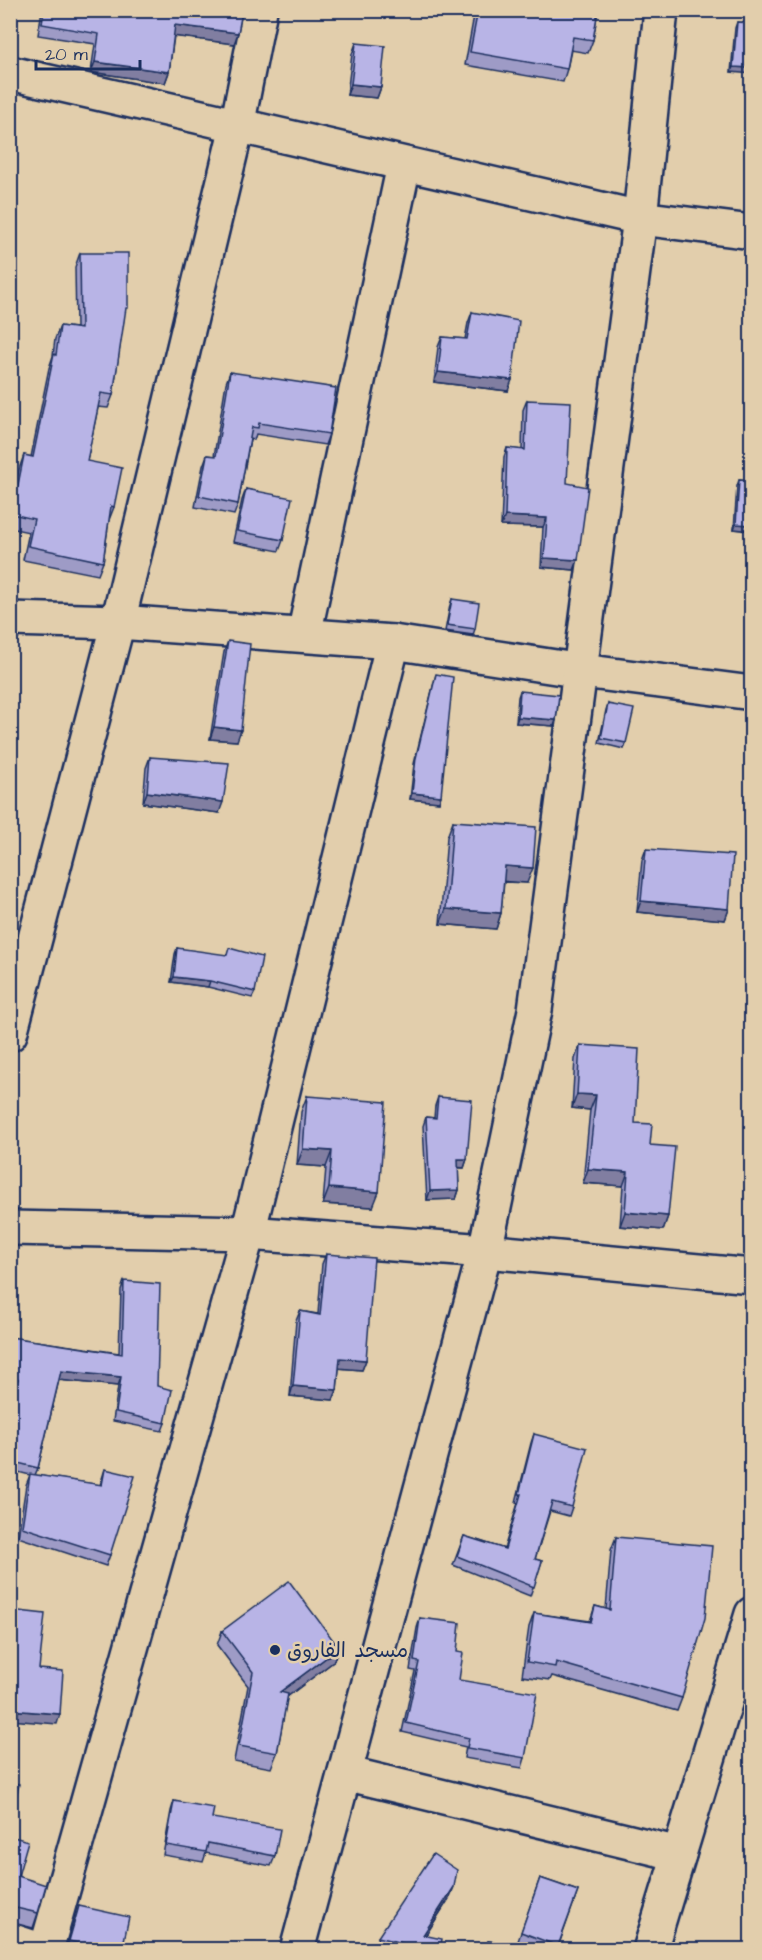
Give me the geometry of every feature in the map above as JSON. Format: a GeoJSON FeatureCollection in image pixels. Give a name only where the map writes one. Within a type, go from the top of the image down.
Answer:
{"type":"FeatureCollection","features":[{"type":"Feature","properties":{"kind":"street"},"geometry":{"type":"LineString","coordinates":[[10,1034],[118,622],[237,126],[260,10]]}},
{"type":"Feature","properties":{"kind":"street"},"geometry":{"type":"LineString","coordinates":[[297,1950],[485,1251],[535,1010],[582,671],[640,218],[662,10]]}},
{"type":"Feature","properties":{"kind":"street"},"geometry":{"type":"LineString","coordinates":[[10,72],[640,218],[752,232]]}},
{"type":"Feature","properties":{"kind":"street"},"geometry":{"type":"LineString","coordinates":[[304,635],[404,165]]}},
{"type":"Feature","properties":{"kind":"street"},"geometry":{"type":"LineString","coordinates":[[10,619],[118,622],[393,642],[582,671],[752,693]]}},
{"type":"Feature","properties":{"kind":"street"},"geometry":{"type":"LineString","coordinates":[[46,1950],[248,1233],[393,642]]}},
{"type":"Feature","properties":{"kind":"street"},"geometry":{"type":"LineString","coordinates":[[10,1228],[248,1233],[485,1251],[752,1276]]}},
{"type":"Feature","properties":{"kind":"street"},"geometry":{"type":"LineString","coordinates":[[650,1950],[752,1614]]}},
{"type":"Feature","properties":{"kind":"street"},"geometry":{"type":"LineString","coordinates":[[345,1773],[679,1854]]}},
{"type":"Feature","properties":{"kind":"street"},"geometry":{"type":"LineString","coordinates":[[10,1940],[40,1950]]}},
{"type":"Feature","properties":{"kind":"building"},"geometry":{"type":"Polygon","coordinates":[[[44,10],[237,10],[242,12],[238,33],[175,25],[169,72],[95,62],[99,34],[42,24],[44,10]]]}},
{"type":"Feature","properties":{"kind":"building"},"geometry":{"type":"Polygon","coordinates":[[[478,10],[598,10],[593,40],[573,37],[567,69],[470,52],[478,10]]]}},
{"type":"Feature","properties":{"kind":"building"},"geometry":{"type":"Polygon","coordinates":[[[737,22],[752,23],[752,68],[733,67],[737,22]]]}},
{"type":"Feature","properties":{"kind":"building"},"geometry":{"type":"Polygon","coordinates":[[[356,43],[385,46],[381,87],[351,84],[356,43]]]}},
{"type":"Feature","properties":{"kind":"building"},"geometry":{"type":"Polygon","coordinates":[[[80,253],[128,253],[128,308],[126,308],[113,395],[101,393],[87,461],[122,468],[114,507],[111,506],[103,562],[28,546],[34,519],[12,514],[24,455],[33,457],[54,354],[56,355],[60,326],[81,329],[80,253]]]}},
{"type":"Feature","properties":{"kind":"building"},"geometry":{"type":"Polygon","coordinates":[[[472,312],[519,321],[512,380],[438,372],[442,337],[467,339],[472,312]]]}},
{"type":"Feature","properties":{"kind":"building"},"geometry":{"type":"Polygon","coordinates":[[[230,372],[336,388],[329,434],[259,423],[258,428],[252,427],[238,504],[199,496],[207,455],[216,456],[230,372]]]}},
{"type":"Feature","properties":{"kind":"building"},"geometry":{"type":"Polygon","coordinates":[[[527,400],[571,402],[567,483],[588,487],[578,560],[544,558],[547,518],[505,516],[507,448],[525,450],[527,400]]]}},
{"type":"Feature","properties":{"kind":"building"},"geometry":{"type":"Polygon","coordinates":[[[739,480],[752,481],[752,525],[736,524],[739,480]]]}},
{"type":"Feature","properties":{"kind":"building"},"geometry":{"type":"Polygon","coordinates":[[[246,489],[292,498],[283,540],[237,531],[246,489]]]}},
{"type":"Feature","properties":{"kind":"building"},"geometry":{"type":"Polygon","coordinates":[[[452,599],[479,603],[475,629],[447,625],[452,599]]]}},
{"type":"Feature","properties":{"kind":"building"},"geometry":{"type":"Polygon","coordinates":[[[228,641],[250,644],[241,730],[214,727],[228,641]]]}},
{"type":"Feature","properties":{"kind":"building"},"geometry":{"type":"Polygon","coordinates":[[[436,674],[453,677],[441,796],[412,793],[416,758],[436,674]]]}},
{"type":"Feature","properties":{"kind":"building"},"geometry":{"type":"Polygon","coordinates":[[[520,691],[559,695],[556,720],[518,717],[520,691]]]}},
{"type":"Feature","properties":{"kind":"building"},"geometry":{"type":"Polygon","coordinates":[[[608,704],[634,709],[626,743],[601,738],[608,704]]]}},
{"type":"Feature","properties":{"kind":"building"},"geometry":{"type":"Polygon","coordinates":[[[150,757],[229,763],[223,802],[147,792],[150,757]]]}},
{"type":"Feature","properties":{"kind":"building"},"geometry":{"type":"Polygon","coordinates":[[[453,821],[536,827],[533,868],[505,866],[501,913],[446,909],[453,821]]]}},
{"type":"Feature","properties":{"kind":"building"},"geometry":{"type":"Polygon","coordinates":[[[646,849],[733,855],[729,909],[641,901],[646,849]]]}},
{"type":"Feature","properties":{"kind":"building"},"geometry":{"type":"Polygon","coordinates":[[[177,948],[227,955],[229,948],[262,957],[255,992],[210,981],[174,977],[177,948]]]}},
{"type":"Feature","properties":{"kind":"building"},"geometry":{"type":"Polygon","coordinates":[[[580,1045],[639,1049],[635,1123],[652,1124],[650,1145],[675,1147],[668,1216],[625,1212],[628,1172],[588,1169],[596,1095],[577,1094],[580,1045]]]}},
{"type":"Feature","properties":{"kind":"building"},"geometry":{"type":"Polygon","coordinates":[[[307,1096],[386,1102],[379,1192],[329,1188],[332,1151],[303,1149],[307,1096]]]}},
{"type":"Feature","properties":{"kind":"building"},"geometry":{"type":"Polygon","coordinates":[[[438,1097],[472,1100],[467,1159],[458,1159],[459,1190],[430,1191],[426,1117],[436,1118],[438,1097]]]}},
{"type":"Feature","properties":{"kind":"building"},"geometry":{"type":"Polygon","coordinates":[[[326,1254],[374,1258],[366,1360],[340,1358],[337,1390],[293,1386],[300,1311],[320,1315],[326,1254]]]}},
{"type":"Feature","properties":{"kind":"building"},"geometry":{"type":"Polygon","coordinates":[[[124,1281],[160,1284],[157,1386],[172,1390],[165,1423],[116,1412],[121,1377],[61,1371],[38,1468],[10,1461],[10,1407],[18,1379],[10,1378],[10,1337],[122,1354],[124,1281]]]}},
{"type":"Feature","properties":{"kind":"building"},"geometry":{"type":"Polygon","coordinates":[[[534,1434],[587,1448],[572,1507],[552,1502],[535,1559],[542,1561],[534,1587],[457,1556],[464,1536],[505,1549],[521,1494],[519,1494],[534,1434]]]}},
{"type":"Feature","properties":{"kind":"building"},"geometry":{"type":"Polygon","coordinates":[[[105,1469],[135,1476],[110,1555],[22,1527],[30,1474],[102,1485],[105,1469]]]}},
{"type":"Feature","properties":{"kind":"building"},"geometry":{"type":"Polygon","coordinates":[[[616,1537],[712,1546],[705,1618],[682,1698],[556,1662],[555,1667],[527,1662],[534,1613],[591,1622],[595,1606],[610,1610],[616,1537]]]}},
{"type":"Feature","properties":{"kind":"building"},"geometry":{"type":"Polygon","coordinates":[[[289,1581],[339,1648],[280,1692],[288,1694],[277,1753],[239,1746],[253,1672],[222,1631],[289,1581]]]}},
{"type":"Feature","properties":{"kind":"building"},"geometry":{"type":"Polygon","coordinates":[[[10,1610],[45,1614],[39,1669],[63,1671],[60,1714],[10,1710],[10,1610]]]}},
{"type":"Feature","properties":{"kind":"building"},"geometry":{"type":"Polygon","coordinates":[[[420,1618],[460,1623],[457,1652],[463,1653],[459,1680],[537,1693],[525,1758],[467,1748],[469,1738],[406,1723],[419,1662],[414,1661],[420,1618]]]}},
{"type":"Feature","properties":{"kind":"building"},"geometry":{"type":"Polygon","coordinates":[[[10,1782],[19,1784],[10,1826],[10,1782]]]}},
{"type":"Feature","properties":{"kind":"building"},"geometry":{"type":"Polygon","coordinates":[[[174,1801],[214,1808],[212,1818],[280,1829],[275,1856],[208,1843],[206,1852],[166,1845],[174,1801]]]}},
{"type":"Feature","properties":{"kind":"building"},"geometry":{"type":"Polygon","coordinates":[[[10,1836],[28,1841],[18,1876],[46,1885],[38,1913],[10,1908],[10,1836]]]}},
{"type":"Feature","properties":{"kind":"building"},"geometry":{"type":"Polygon","coordinates":[[[433,1854],[457,1870],[454,1887],[423,1935],[442,1939],[440,1950],[402,1950],[403,1943],[378,1937],[433,1854]]]}},
{"type":"Feature","properties":{"kind":"building"},"geometry":{"type":"Polygon","coordinates":[[[540,1878],[578,1891],[558,1946],[521,1932],[540,1878]]]}},
{"type":"Feature","properties":{"kind":"building"},"geometry":{"type":"Polygon","coordinates":[[[79,1906],[129,1917],[122,1950],[109,1950],[69,1941],[79,1906]]]}},
{"type":"Feature","properties":{"kind":"building"},"geometry":{"type":"Polygon","coordinates":[[[488,1941],[518,1944],[517,1950],[487,1950],[488,1941]]]}},
{"type":"Feature","properties":{"kind":"place","name":"مسجد الفاروق"},"geometry":{"type":"Point","coordinates":[275,1650]}}]}
